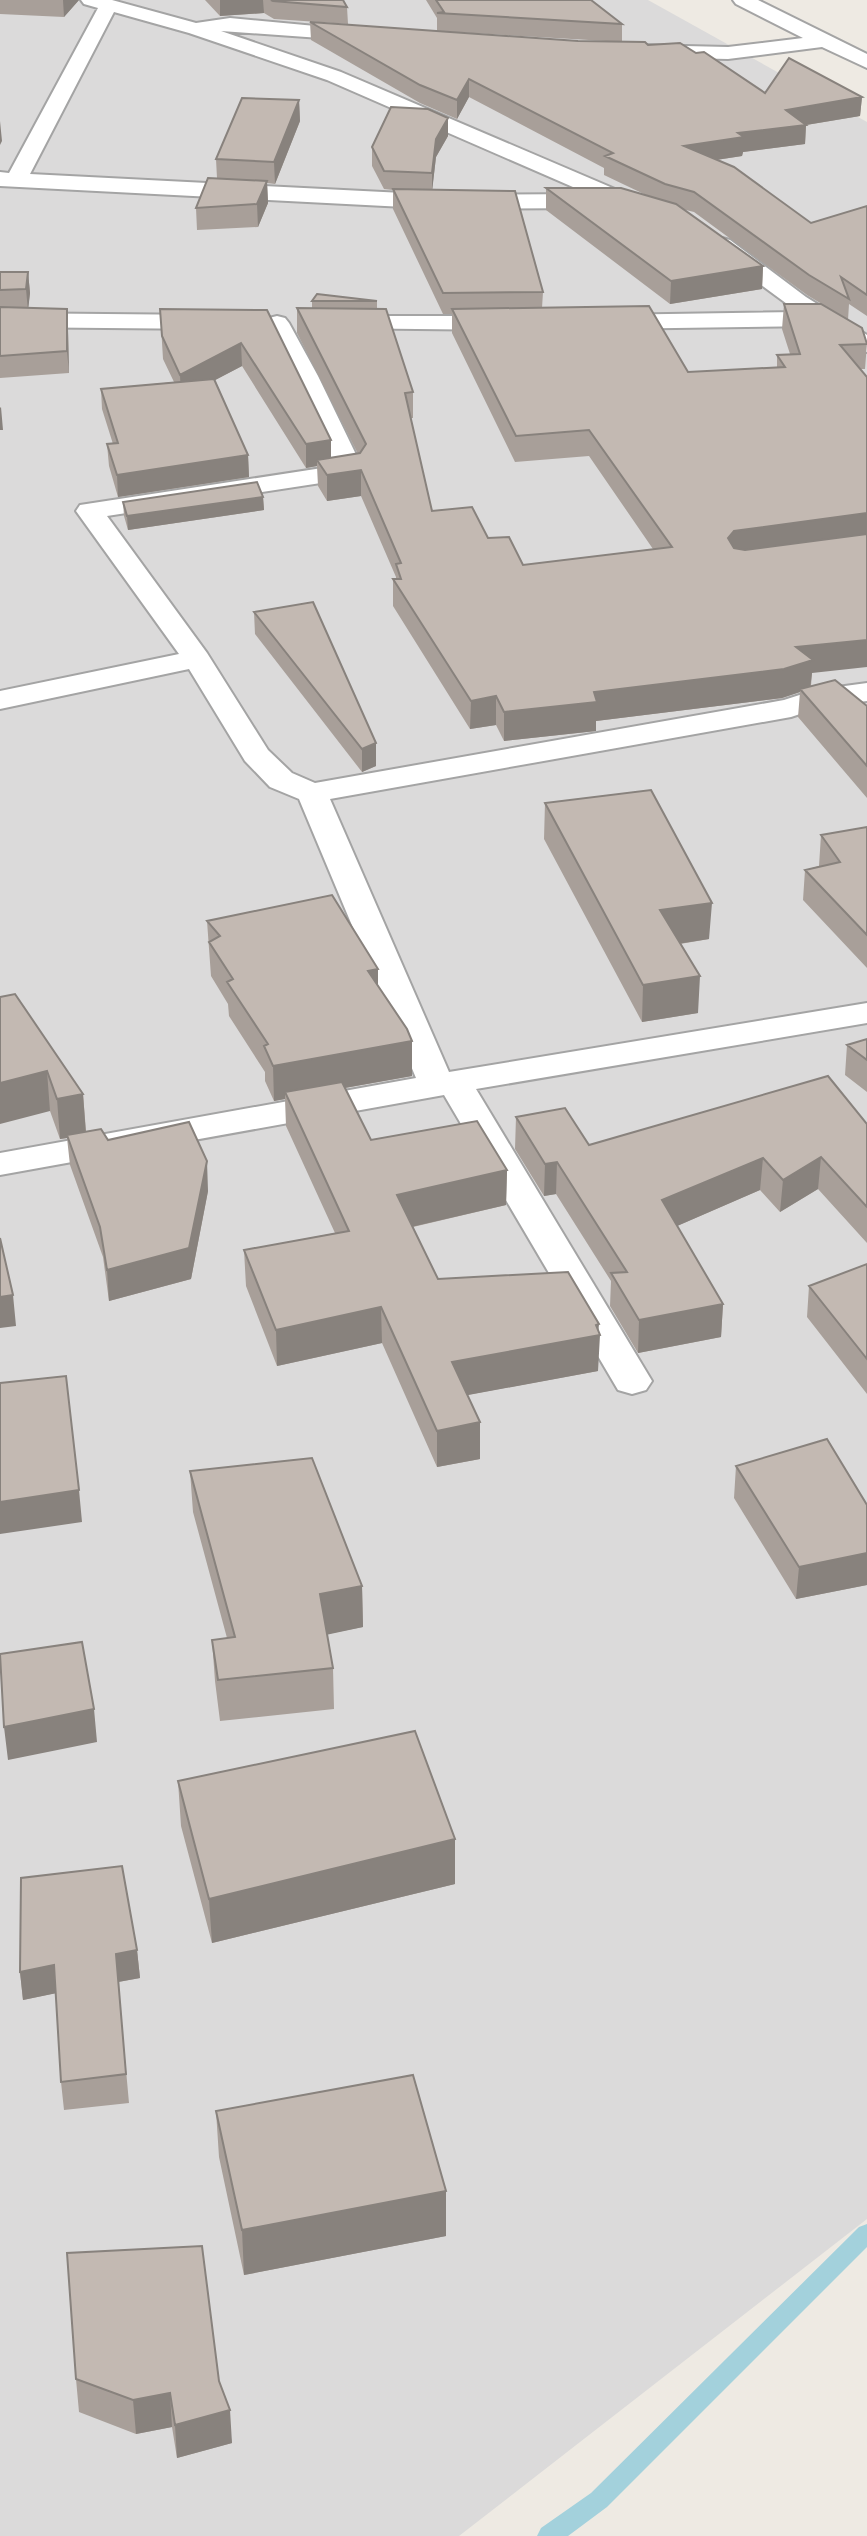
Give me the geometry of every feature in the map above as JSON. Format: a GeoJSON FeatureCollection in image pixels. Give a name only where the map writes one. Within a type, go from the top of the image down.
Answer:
{"type":"FeatureCollection","features":[{"type":"Feature","properties":{"kind":"street"},"geometry":{"type":"LineString","coordinates":[[743,0],[867,62]]}},
{"type":"Feature","properties":{"kind":"street"},"geometry":{"type":"LineString","coordinates":[[100,3],[196,29],[334,76],[622,200],[443,202],[8,179],[100,3]]}},
{"type":"Feature","properties":{"kind":"street"},"geometry":{"type":"LineString","coordinates":[[196,29],[230,24],[388,37]]}},
{"type":"Feature","properties":{"kind":"street"},"geometry":{"type":"LineString","coordinates":[[619,50],[728,53],[825,41]]}},
{"type":"Feature","properties":{"kind":"street"},"geometry":{"type":"LineString","coordinates":[[704,232],[798,302],[867,345]]}},
{"type":"Feature","properties":{"kind":"street"},"geometry":{"type":"LineString","coordinates":[[586,322],[826,319]]}},
{"type":"Feature","properties":{"kind":"street"},"geometry":{"type":"LineString","coordinates":[[0,320],[523,323]]}},
{"type":"Feature","properties":{"kind":"street"},"geometry":{"type":"LineString","coordinates":[[295,323],[306,376],[351,471],[89,511],[197,659],[256,755],[281,780],[312,793],[791,708],[815,699],[867,692]]}},
{"type":"Feature","properties":{"kind":"street"},"geometry":{"type":"LineString","coordinates":[[0,699],[197,659]]}},
{"type":"Feature","properties":{"kind":"street"},"geometry":{"type":"LineString","coordinates":[[312,793],[445,1084],[632,1381]]}},
{"type":"Feature","properties":{"kind":"street"},"geometry":{"type":"LineString","coordinates":[[0,1164],[445,1084],[867,1013]]}},
{"type":"Feature","properties":{"kind":"shaded area"},"geometry":{"type":"Polygon","coordinates":[[[0,0],[648,0],[867,122],[867,2219],[459,2536],[0,2536],[0,0]]]}},
{"type":"Feature","properties":{"kind":"building"},"geometry":{"type":"Polygon","coordinates":[[[271,0],[343,0],[347,7],[273,1],[271,0]]]}},
{"type":"Feature","properties":{"kind":"building"},"geometry":{"type":"Polygon","coordinates":[[[436,0],[591,0],[622,24],[437,13],[444,12],[436,0]]]}},
{"type":"Feature","properties":{"kind":"building"},"geometry":{"type":"Polygon","coordinates":[[[310,22],[578,41],[645,42],[648,45],[680,43],[696,53],[704,52],[765,93],[789,58],[862,97],[786,110],[806,125],[738,133],[744,137],[684,146],[734,167],[811,223],[867,206],[867,295],[841,277],[849,299],[809,275],[694,192],[665,184],[605,156],[613,153],[469,79],[457,100],[420,85],[310,22]]]}},
{"type":"Feature","properties":{"kind":"building"},"geometry":{"type":"Polygon","coordinates":[[[242,98],[299,100],[274,162],[216,159],[242,98]]]}},
{"type":"Feature","properties":{"kind":"building"},"geometry":{"type":"Polygon","coordinates":[[[391,107],[428,109],[448,118],[436,139],[432,173],[384,171],[372,147],[391,107]]]}},
{"type":"Feature","properties":{"kind":"building"},"geometry":{"type":"Polygon","coordinates":[[[208,178],[267,181],[257,204],[196,208],[208,178]]]}},
{"type":"Feature","properties":{"kind":"building"},"geometry":{"type":"Polygon","coordinates":[[[546,188],[621,188],[676,204],[763,266],[671,281],[546,188]]]}},
{"type":"Feature","properties":{"kind":"building"},"geometry":{"type":"Polygon","coordinates":[[[393,189],[515,191],[543,292],[443,293],[393,189]]]}},
{"type":"Feature","properties":{"kind":"building"},"geometry":{"type":"Polygon","coordinates":[[[0,272],[28,272],[26,289],[0,290],[0,272]]]}},
{"type":"Feature","properties":{"kind":"building"},"geometry":{"type":"Polygon","coordinates":[[[317,294],[377,301],[312,301],[317,294]]]}},
{"type":"Feature","properties":{"kind":"building"},"geometry":{"type":"Polygon","coordinates":[[[784,304],[821,304],[862,328],[867,344],[840,345],[867,377],[867,513],[734,531],[728,538],[734,548],[745,550],[867,534],[867,640],[796,647],[813,660],[784,669],[594,692],[597,702],[504,712],[496,696],[471,701],[393,579],[401,579],[396,564],[401,563],[361,470],[327,475],[317,460],[360,453],[366,444],[297,308],[386,309],[413,392],[405,393],[432,511],[472,507],[488,538],[509,537],[523,565],[672,547],[589,430],[516,436],[452,309],[649,306],[688,372],[785,367],[777,355],[800,354],[784,304]]]}},
{"type":"Feature","properties":{"kind":"building"},"geometry":{"type":"Polygon","coordinates":[[[0,307],[67,309],[67,351],[0,356],[0,307]]]}},
{"type":"Feature","properties":{"kind":"building"},"geometry":{"type":"Polygon","coordinates":[[[160,309],[267,310],[331,440],[306,444],[241,343],[180,375],[162,336],[160,309]]]}},
{"type":"Feature","properties":{"kind":"building"},"geometry":{"type":"Polygon","coordinates":[[[214,379],[248,455],[117,475],[107,444],[118,443],[101,389],[214,379]]]}},
{"type":"Feature","properties":{"kind":"building"},"geometry":{"type":"Polygon","coordinates":[[[257,482],[263,497],[127,516],[123,502],[257,482]]]}},
{"type":"Feature","properties":{"kind":"building"},"geometry":{"type":"Polygon","coordinates":[[[313,602],[376,743],[362,749],[254,612],[313,602]]]}},
{"type":"Feature","properties":{"kind":"building"},"geometry":{"type":"Polygon","coordinates":[[[835,680],[867,706],[867,766],[800,689],[835,680]]]}},
{"type":"Feature","properties":{"kind":"building"},"geometry":{"type":"Polygon","coordinates":[[[651,790],[712,903],[660,910],[700,976],[643,985],[545,803],[651,790]]]}},
{"type":"Feature","properties":{"kind":"building"},"geometry":{"type":"Polygon","coordinates":[[[867,827],[867,935],[805,870],[840,862],[821,835],[867,827]]]}},
{"type":"Feature","properties":{"kind":"building"},"geometry":{"type":"Polygon","coordinates":[[[332,895],[378,969],[368,971],[407,1029],[412,1041],[273,1066],[264,1046],[268,1044],[227,982],[233,979],[209,942],[220,936],[207,921],[332,895]]]}},
{"type":"Feature","properties":{"kind":"building"},"geometry":{"type":"Polygon","coordinates":[[[15,994],[83,1094],[57,1099],[47,1071],[0,1083],[0,997],[15,994]]]}},
{"type":"Feature","properties":{"kind":"building"},"geometry":{"type":"Polygon","coordinates":[[[867,1039],[867,1060],[847,1045],[867,1039]]]}},
{"type":"Feature","properties":{"kind":"building"},"geometry":{"type":"Polygon","coordinates":[[[828,1076],[867,1124],[867,1207],[821,1157],[783,1180],[763,1158],[662,1200],[723,1304],[639,1320],[611,1273],[627,1272],[557,1162],[545,1164],[516,1117],[565,1108],[589,1145],[828,1076]]]}},
{"type":"Feature","properties":{"kind":"building"},"geometry":{"type":"Polygon","coordinates":[[[342,1082],[371,1140],[477,1121],[507,1170],[397,1195],[438,1279],[568,1272],[599,1324],[596,1325],[600,1335],[452,1362],[480,1422],[437,1431],[381,1307],[276,1330],[244,1250],[349,1231],[285,1092],[342,1082]]]}},
{"type":"Feature","properties":{"kind":"building"},"geometry":{"type":"Polygon","coordinates":[[[189,1122],[207,1161],[189,1248],[107,1270],[100,1227],[67,1135],[101,1129],[108,1140],[189,1122]]]}},
{"type":"Feature","properties":{"kind":"building"},"geometry":{"type":"Polygon","coordinates":[[[0,1238],[13,1295],[0,1297],[0,1238]]]}},
{"type":"Feature","properties":{"kind":"building"},"geometry":{"type":"Polygon","coordinates":[[[867,1264],[867,1359],[809,1286],[867,1264]]]}},
{"type":"Feature","properties":{"kind":"building"},"geometry":{"type":"Polygon","coordinates":[[[66,1376],[79,1490],[0,1502],[0,1383],[66,1376]]]}},
{"type":"Feature","properties":{"kind":"building"},"geometry":{"type":"Polygon","coordinates":[[[827,1439],[867,1505],[867,1553],[799,1567],[736,1466],[827,1439]]]}},
{"type":"Feature","properties":{"kind":"building"},"geometry":{"type":"Polygon","coordinates":[[[312,1458],[362,1586],[320,1594],[333,1668],[218,1680],[212,1640],[235,1637],[190,1471],[312,1458]]]}},
{"type":"Feature","properties":{"kind":"building"},"geometry":{"type":"Polygon","coordinates":[[[82,1642],[94,1709],[4,1727],[0,1654],[82,1642]]]}},
{"type":"Feature","properties":{"kind":"building"},"geometry":{"type":"Polygon","coordinates":[[[415,1731],[455,1839],[209,1899],[178,1781],[415,1731]]]}},
{"type":"Feature","properties":{"kind":"building"},"geometry":{"type":"Polygon","coordinates":[[[122,1866],[137,1950],[116,1954],[126,2074],[61,2082],[54,1965],[20,1972],[21,1878],[122,1866]]]}},
{"type":"Feature","properties":{"kind":"building"},"geometry":{"type":"Polygon","coordinates":[[[413,2075],[446,2191],[242,2230],[216,2111],[413,2075]]]}},
{"type":"Feature","properties":{"kind":"building"},"geometry":{"type":"Polygon","coordinates":[[[202,2246],[219,2381],[230,2410],[175,2425],[170,2393],[133,2400],[76,2379],[67,2253],[202,2246]]]}},
{"type":"Feature","properties":{"kind":"waterway"},"geometry":{"type":"LineString","coordinates":[[549,2536],[599,2500],[867,2233]]}}]}
